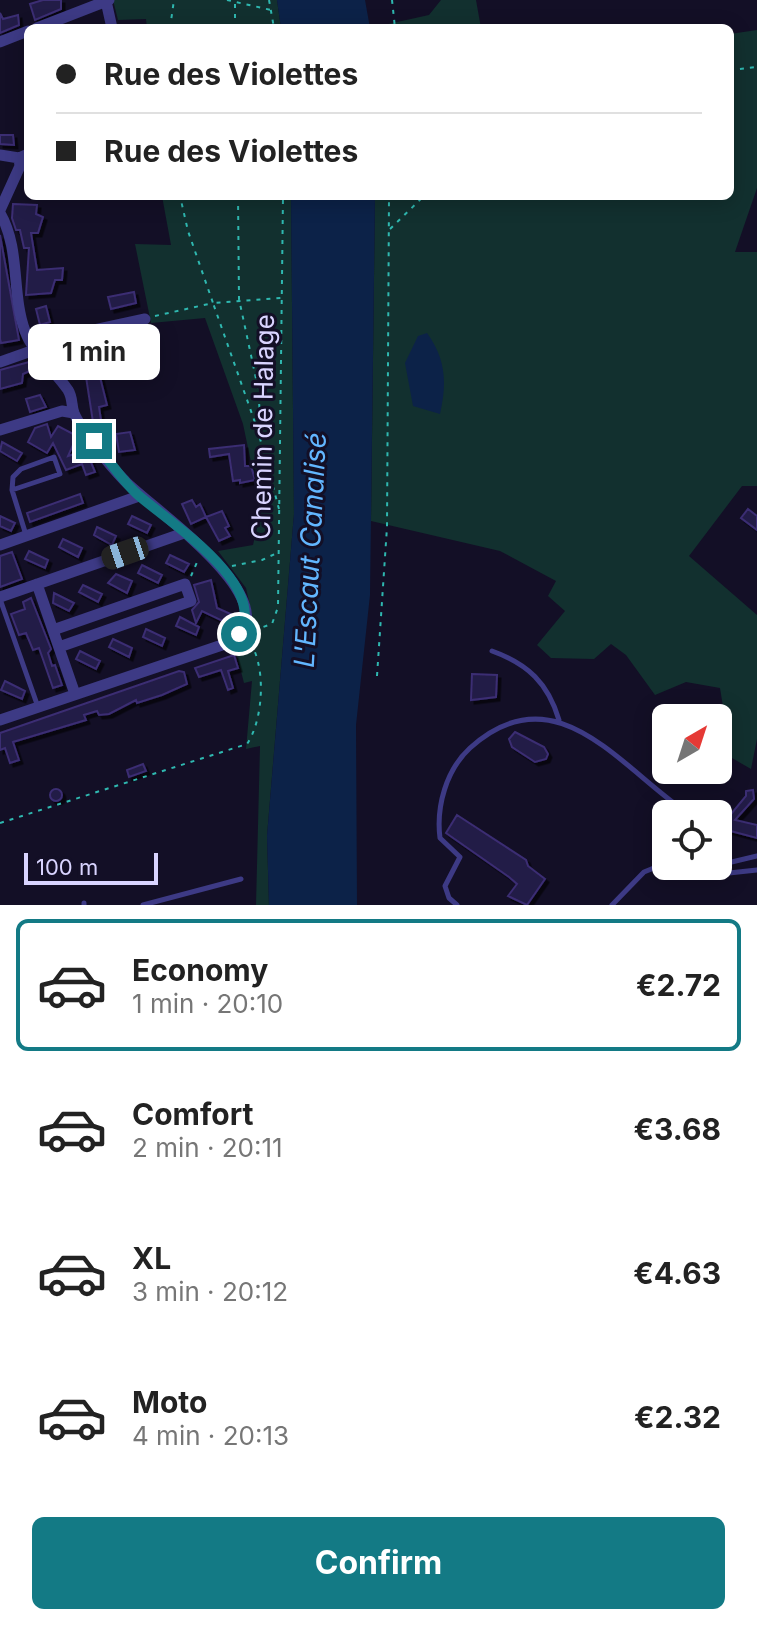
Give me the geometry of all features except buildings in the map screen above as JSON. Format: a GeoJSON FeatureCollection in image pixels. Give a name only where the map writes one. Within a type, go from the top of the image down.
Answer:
{"type":"FeatureCollection","features":[{"type":"Feature","properties":{"kind":"street"},"geometry":{"type":"LineString","coordinates":[[48,24],[108,1],[111,24]]}},
{"type":"Feature","properties":{"kind":"street"},"geometry":{"type":"LineString","coordinates":[[0,42],[24,33]]}},
{"type":"Feature","properties":{"kind":"street"},"geometry":{"type":"LineString","coordinates":[[0,155],[24,156],[0,211],[13,248],[24,330],[71,396],[74,413],[121,477],[139,496],[204,548],[223,569],[245,608],[241,631],[228,643],[1,718]]}},
{"type":"Feature","properties":{"kind":"street"},"geometry":{"type":"LineString","coordinates":[[0,362],[92,330],[145,319]]}},
{"type":"Feature","properties":{"kind":"street"},"geometry":{"type":"LineString","coordinates":[[0,430],[62,411],[74,413]]}},
{"type":"Feature","properties":{"kind":"street"},"geometry":{"type":"LineString","coordinates":[[0,545],[139,496]]}},
{"type":"Feature","properties":{"kind":"street"},"geometry":{"type":"LineString","coordinates":[[0,598],[184,533]]}},
{"type":"Feature","properties":{"kind":"street"},"geometry":{"type":"LineString","coordinates":[[37,584],[75,694]]}},
{"type":"Feature","properties":{"kind":"street"},"geometry":{"type":"LineString","coordinates":[[53,630],[185,584],[191,601],[59,647]]}},
{"type":"Feature","properties":{"kind":"lane"},"geometry":{"type":"LineString","coordinates":[[12,490],[60,474],[54,457],[18,471],[12,482],[12,490],[27,536]]}},
{"type":"Feature","properties":{"kind":"lane"},"geometry":{"type":"LineString","coordinates":[[165,591],[171,608]]}},
{"type":"Feature","properties":{"kind":"lane"},"geometry":{"type":"LineString","coordinates":[[0,598],[38,707]]}},
{"type":"Feature","properties":{"kind":"lane"},"geometry":{"type":"LineString","coordinates":[[121,607],[127,623]]}},
{"type":"Feature","properties":{"kind":"lane"},"geometry":{"type":"LineString","coordinates":[[76,622],[82,639]]}},
{"type":"Feature","properties":{"kind":"lane"},"geometry":{"type":"LineString","coordinates":[[492,651],[519,662],[540,680],[553,700],[559,720]]}},
{"type":"Feature","properties":{"kind":"lane"},"geometry":{"type":"LineString","coordinates":[[457,905],[449,898],[445,886],[460,857],[443,843],[439,834],[443,795],[454,768],[466,751],[496,729],[537,720],[559,720],[607,746],[643,781],[669,800]]}},
{"type":"Feature","properties":{"kind":"lane"},"geometry":{"type":"LineString","coordinates":[[732,860],[757,856]]}},
{"type":"Feature","properties":{"kind":"lane"},"geometry":{"type":"LineString","coordinates":[[612,905],[644,872],[652,869]]}},
{"type":"Feature","properties":{"kind":"lane"},"geometry":{"type":"LineString","coordinates":[[732,873],[757,870]]}},
{"type":"Feature","properties":{"kind":"lane"},"geometry":{"type":"LineString","coordinates":[[143,905],[241,879]]}},
{"type":"Feature","properties":{"kind":"path"},"geometry":{"type":"LineString","coordinates":[[171,24],[174,0]]}},
{"type":"Feature","properties":{"kind":"path"},"geometry":{"type":"LineString","coordinates":[[227,0],[271,10]]}},
{"type":"Feature","properties":{"kind":"path"},"geometry":{"type":"LineString","coordinates":[[269,0],[273,24]]}},
{"type":"Feature","properties":{"kind":"path"},"geometry":{"type":"LineString","coordinates":[[392,0],[395,24]]}},
{"type":"Feature","properties":{"kind":"path"},"geometry":{"type":"LineString","coordinates":[[235,24],[236,1]]}},
{"type":"Feature","properties":{"kind":"path"},"geometry":{"type":"LineString","coordinates":[[734,70],[757,67]]}},
{"type":"Feature","properties":{"kind":"path"},"geometry":{"type":"LineString","coordinates":[[181,200],[188,231],[262,448],[280,513]]}},
{"type":"Feature","properties":{"kind":"path"},"geometry":{"type":"LineString","coordinates":[[238,200],[239,302],[258,388],[262,448]]}},
{"type":"Feature","properties":{"kind":"path","name":"Chemin de Halage"},"geometry":{"type":"LineString","coordinates":[[241,631],[262,630],[274,621],[280,552],[283,200]]}},
{"type":"Feature","properties":{"kind":"path"},"geometry":{"type":"LineString","coordinates":[[377,676],[387,527],[389,200]]}},
{"type":"Feature","properties":{"kind":"path"},"geometry":{"type":"LineString","coordinates":[[389,229],[420,200]]}},
{"type":"Feature","properties":{"kind":"path"},"geometry":{"type":"LineString","coordinates":[[145,319],[213,303],[282,298]]}},
{"type":"Feature","properties":{"kind":"path"},"geometry":{"type":"LineString","coordinates":[[185,584],[204,548]]}},
{"type":"Feature","properties":{"kind":"path"},"geometry":{"type":"LineString","coordinates":[[223,569],[262,560],[280,552]]}},
{"type":"Feature","properties":{"kind":"path"},"geometry":{"type":"LineString","coordinates":[[0,823],[247,744],[263,674],[254,646],[241,631]]}},
{"type":"Feature","properties":{"kind":"green space"},"geometry":{"type":"Polygon","coordinates":[[[113,0],[277,0],[280,24],[147,24],[146,19],[118,20],[113,0]]]}},
{"type":"Feature","properties":{"kind":"green space"},"geometry":{"type":"Polygon","coordinates":[[[441,0],[476,0],[480,24],[388,24],[429,15],[441,0]]]}},
{"type":"Feature","properties":{"kind":"green space"},"geometry":{"type":"Polygon","coordinates":[[[757,30],[757,188],[735,252],[757,252],[757,486],[742,486],[689,556],[757,615],[757,739],[751,769],[732,758],[732,704],[723,704],[720,688],[686,682],[655,695],[626,655],[611,644],[594,659],[551,658],[537,645],[565,611],[548,596],[556,581],[500,551],[371,521],[375,200],[734,200],[734,33],[757,30]]]}},
{"type":"Feature","properties":{"kind":"green space"},"geometry":{"type":"Polygon","coordinates":[[[163,200],[291,200],[294,514],[267,836],[269,905],[256,905],[260,746],[246,749],[252,681],[244,683],[236,652],[257,636],[246,588],[218,551],[253,545],[261,510],[243,424],[205,318],[151,323],[135,244],[171,245],[163,200]]]}},
{"type":"Feature","properties":{"kind":"water"},"geometry":{"type":"Polygon","coordinates":[[[277,0],[365,0],[369,24],[280,24],[277,0]]]}},
{"type":"Feature","properties":{"kind":"water","name":"L'Escaut Canalisé"},"geometry":{"type":"Polygon","coordinates":[[[291,200],[375,200],[370,595],[356,725],[357,905],[269,905],[267,836],[294,514],[291,200]]]}},
{"type":"Feature","properties":{"kind":"water"},"geometry":{"type":"Polygon","coordinates":[[[427,333],[438,352],[443,372],[444,392],[440,414],[413,406],[405,363],[418,336],[427,333]]]}},
{"type":"Feature","properties":{"kind":"route"},"geometry":{"type":"LineString","coordinates":[[94,441],[130,487],[208,552],[230,577],[245,608],[244,627],[239,634]]}}]}
